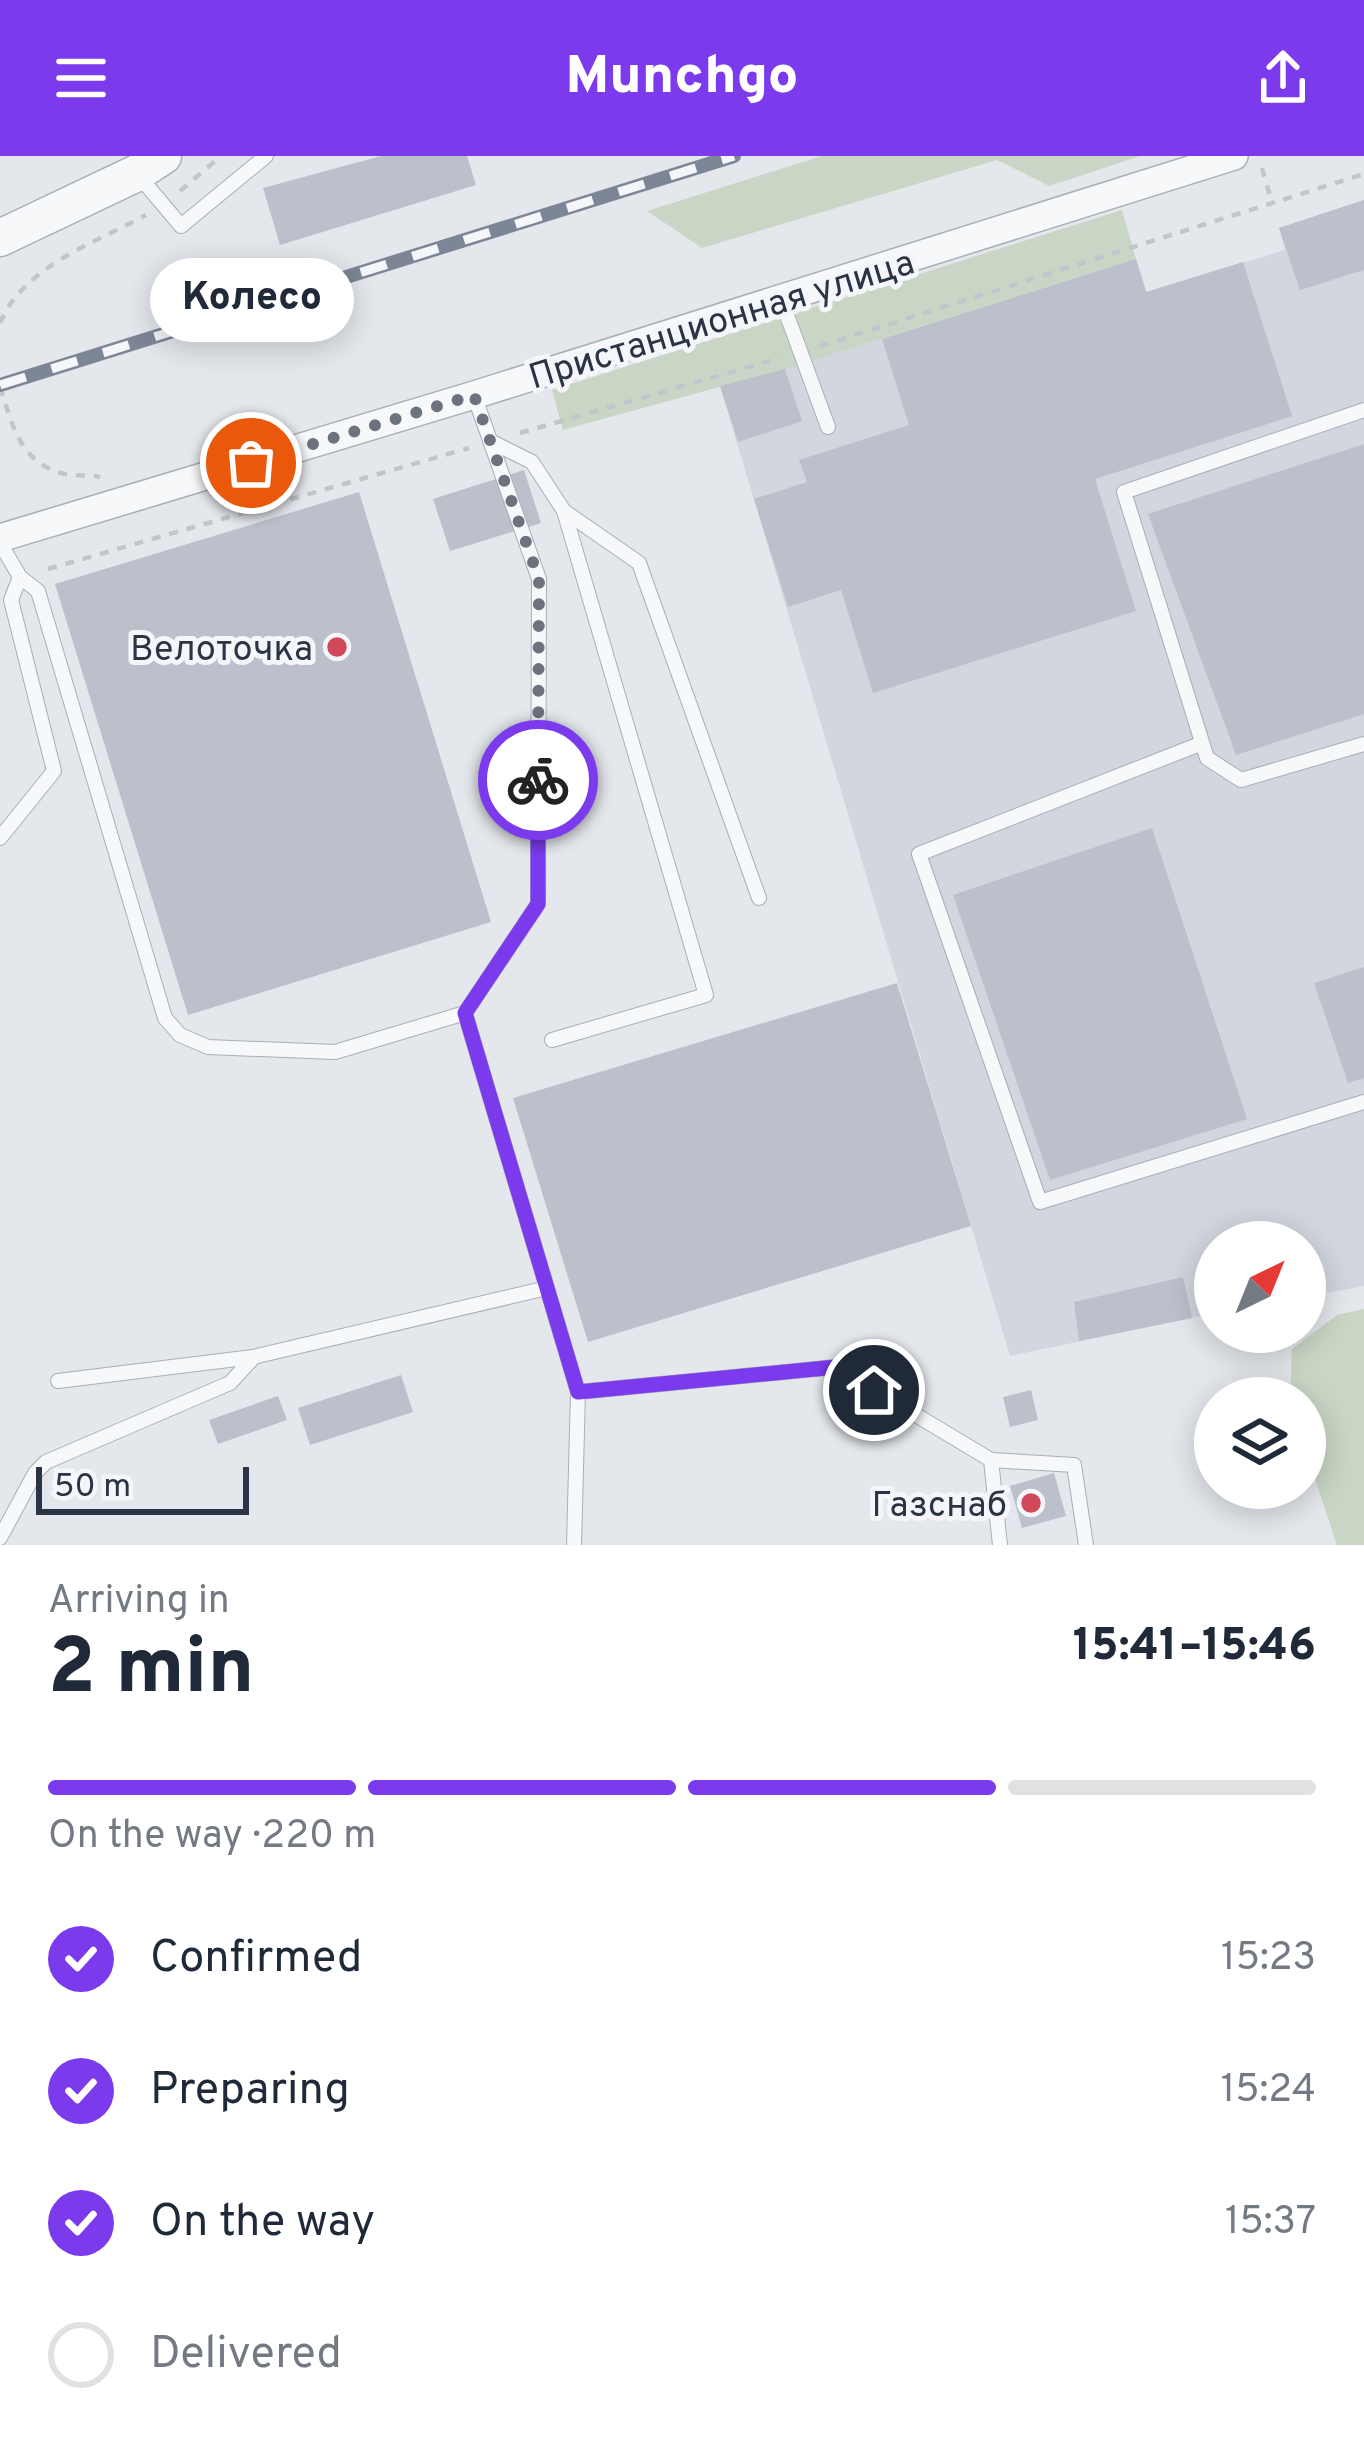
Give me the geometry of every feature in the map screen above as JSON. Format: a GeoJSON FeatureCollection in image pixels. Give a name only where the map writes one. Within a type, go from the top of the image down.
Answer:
{"type":"FeatureCollection","features":[{"type":"Feature","properties":{"kind":"street","name":"Пристанционная улица"},"geometry":{"type":"LineString","coordinates":[[0,540],[1234,156]]}},
{"type":"Feature","properties":{"kind":"street"},"geometry":{"type":"LineString","coordinates":[[0,238],[150,164]]}},
{"type":"Feature","properties":{"kind":"lane"},"geometry":{"type":"LineString","coordinates":[[150,164],[164,206],[181,226],[266,156]]}},
{"type":"Feature","properties":{"kind":"lane"},"geometry":{"type":"LineString","coordinates":[[781,299],[828,427]]}},
{"type":"Feature","properties":{"kind":"lane"},"geometry":{"type":"LineString","coordinates":[[0,540],[20,577],[38,591],[165,1018],[181,1035],[208,1047],[335,1052],[465,1013],[538,904],[539,579],[474,395]]}},
{"type":"Feature","properties":{"kind":"lane"},"geometry":{"type":"LineString","coordinates":[[1364,410],[1124,492],[1207,758],[1241,780],[1364,744]]}},
{"type":"Feature","properties":{"kind":"lane"},"geometry":{"type":"LineString","coordinates":[[490,442],[532,462],[564,511],[706,995],[552,1040]]}},
{"type":"Feature","properties":{"kind":"lane"},"geometry":{"type":"LineString","coordinates":[[564,511],[639,562],[759,898]]}},
{"type":"Feature","properties":{"kind":"lane"},"geometry":{"type":"LineString","coordinates":[[0,838],[54,771],[11,600],[20,577]]}},
{"type":"Feature","properties":{"kind":"lane"},"geometry":{"type":"LineString","coordinates":[[1200,744],[920,854],[1040,1202],[1364,1102]]}},
{"type":"Feature","properties":{"kind":"lane"},"geometry":{"type":"LineString","coordinates":[[465,1013],[578,1392],[574,1545]]}},
{"type":"Feature","properties":{"kind":"lane"},"geometry":{"type":"LineString","coordinates":[[58,1381],[254,1358],[547,1288]]}},
{"type":"Feature","properties":{"kind":"lane"},"geometry":{"type":"LineString","coordinates":[[0,1538],[35,1473],[46,1462],[230,1383],[254,1358]]}},
{"type":"Feature","properties":{"kind":"lane"},"geometry":{"type":"LineString","coordinates":[[578,1392],[836,1367],[991,1460],[1075,1465],[1086,1545]]}},
{"type":"Feature","properties":{"kind":"lane"},"geometry":{"type":"LineString","coordinates":[[991,1460],[1000,1545]]}},
{"type":"Feature","properties":{"kind":"path"},"geometry":{"type":"LineString","coordinates":[[0,322],[8,303],[33,277],[164,206],[221,156]]}},
{"type":"Feature","properties":{"kind":"path"},"geometry":{"type":"LineString","coordinates":[[1262,168],[1272,203]]}},
{"type":"Feature","properties":{"kind":"path"},"geometry":{"type":"LineString","coordinates":[[20,577],[800,352],[1364,174]]}},
{"type":"Feature","properties":{"kind":"path"},"geometry":{"type":"LineString","coordinates":[[0,387],[18,442],[38,463],[64,475],[98,475],[109,485]]}},
{"type":"Feature","properties":{"kind":"shaded area"},"geometry":{"type":"Polygon","coordinates":[[[1364,200],[1364,1286],[1326,1293],[1326,1221],[1194,1221],[1194,1317],[1010,1356],[720,386],[1136,259],[1147,292],[1285,250],[1279,228],[1364,200]]]}},
{"type":"Feature","properties":{"kind":"green space"},"geometry":{"type":"Polygon","coordinates":[[[822,156],[1140,156],[1049,186],[997,160],[702,248],[647,211],[822,156]]]}},
{"type":"Feature","properties":{"kind":"green space"},"geometry":{"type":"Polygon","coordinates":[[[1122,210],[1136,259],[785,369],[563,430],[552,390],[1122,210]]]}},
{"type":"Feature","properties":{"kind":"green space"},"geometry":{"type":"Polygon","coordinates":[[[1364,1309],[1364,1545],[1337,1545],[1325,1509],[1326,1377],[1291,1377],[1292,1353],[1326,1353],[1326,1323],[1337,1315],[1364,1309]]]}},
{"type":"Feature","properties":{"kind":"building"},"geometry":{"type":"Polygon","coordinates":[[[381,156],[467,156],[476,185],[280,245],[263,188],[381,156]]]}},
{"type":"Feature","properties":{"kind":"building"},"geometry":{"type":"Polygon","coordinates":[[[1364,200],[1364,270],[1300,290],[1279,228],[1364,200]]]}},
{"type":"Feature","properties":{"kind":"building"},"geometry":{"type":"Polygon","coordinates":[[[1136,259],[1146,292],[1243,262],[1292,416],[1095,479],[1136,611],[873,693],[841,590],[788,607],[754,499],[807,482],[799,460],[909,425],[882,339],[1136,259]]]}},
{"type":"Feature","properties":{"kind":"building"},"geometry":{"type":"Polygon","coordinates":[[[785,369],[802,421],[738,442],[720,386],[785,369]]]}},
{"type":"Feature","properties":{"kind":"building"},"geometry":{"type":"Polygon","coordinates":[[[1364,444],[1364,714],[1236,755],[1148,514],[1364,444]]]}},
{"type":"Feature","properties":{"kind":"building"},"geometry":{"type":"Polygon","coordinates":[[[524,470],[541,523],[450,551],[433,499],[524,470]]]}},
{"type":"Feature","properties":{"kind":"building"},"geometry":{"type":"Polygon","coordinates":[[[359,492],[491,922],[188,1015],[55,584],[359,492]]]}},
{"type":"Feature","properties":{"kind":"building"},"geometry":{"type":"Polygon","coordinates":[[[1152,828],[1247,1119],[1050,1180],[953,895],[1152,828]]]}},
{"type":"Feature","properties":{"kind":"building"},"geometry":{"type":"Polygon","coordinates":[[[1364,967],[1364,1078],[1348,1083],[1314,983],[1364,967]]]}},
{"type":"Feature","properties":{"kind":"building"},"geometry":{"type":"Polygon","coordinates":[[[897,983],[971,1226],[588,1342],[513,1098],[897,983]]]}},
{"type":"Feature","properties":{"kind":"building"},"geometry":{"type":"Polygon","coordinates":[[[1183,1277],[1192,1318],[1079,1341],[1074,1302],[1183,1277]]]}},
{"type":"Feature","properties":{"kind":"building"},"geometry":{"type":"Polygon","coordinates":[[[401,1375],[413,1412],[310,1445],[298,1408],[401,1375]]]}},
{"type":"Feature","properties":{"kind":"building"},"geometry":{"type":"Polygon","coordinates":[[[1031,1390],[1038,1420],[1010,1427],[1003,1397],[1031,1390]]]}},
{"type":"Feature","properties":{"kind":"building"},"geometry":{"type":"Polygon","coordinates":[[[278,1396],[287,1420],[218,1444],[209,1420],[278,1396]]]}},
{"type":"Feature","properties":{"kind":"building"},"geometry":{"type":"Polygon","coordinates":[[[1054,1473],[1066,1516],[1022,1528],[1010,1486],[1054,1473]]]}},
{"type":"Feature","properties":{"kind":"railway"},"geometry":{"type":"LineString","coordinates":[[0,385],[734,156]]}},
{"type":"Feature","properties":{"kind":"way so far"},"geometry":{"type":"LineString","coordinates":[[251,463],[474,395],[539,579],[538,780]]}},
{"type":"Feature","properties":{"kind":"place","name":"Колесо"},"geometry":{"type":"Point","coordinates":[251,463]}},
{"type":"Feature","properties":{"kind":"place","name":"Велоточка"},"geometry":{"type":"Point","coordinates":[337,647]}},
{"type":"Feature","properties":{"kind":"place","name":"Газснаб"},"geometry":{"type":"Point","coordinates":[1031,1503]}},
{"type":"Feature","properties":{"kind":"route"},"geometry":{"type":"LineString","coordinates":[[538,780],[538,904],[465,1013],[578,1392],[836,1367],[874,1390]]}}]}
